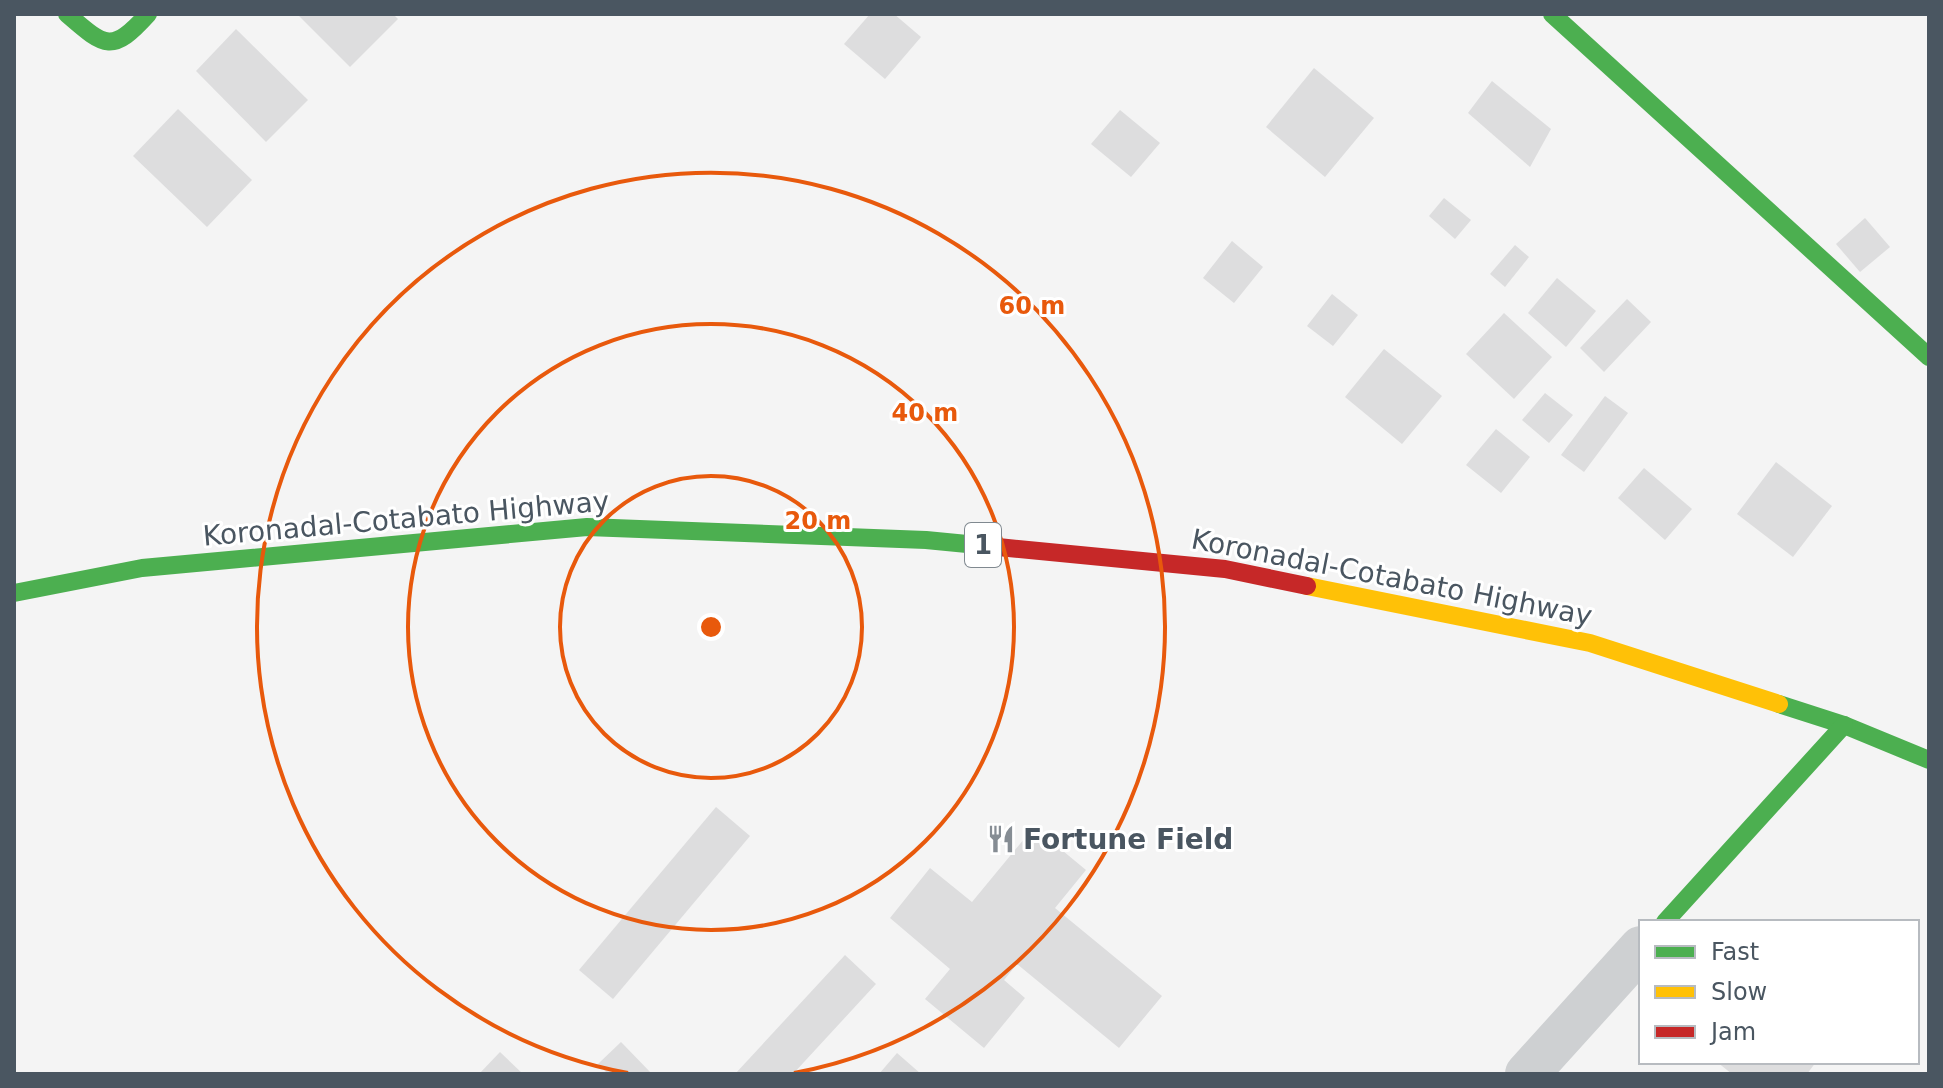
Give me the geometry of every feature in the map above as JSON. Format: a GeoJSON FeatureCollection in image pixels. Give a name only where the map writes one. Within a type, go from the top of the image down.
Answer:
{"type":"FeatureCollection","features":[{"type":"Feature","properties":{"kind":"main road"},"geometry":{"type":"LineString","coordinates":[[67,14],[93,37],[114,43],[131,33],[148,14]]}},
{"type":"Feature","properties":{"kind":"main road"},"geometry":{"type":"LineString","coordinates":[[1552,14],[1929,357]]}},
{"type":"Feature","properties":{"kind":"main road","name":"Koronadal-Cotabato Highway"},"geometry":{"type":"LineString","coordinates":[[14,593],[142,568],[587,527],[926,540],[1225,569],[1590,643],[1844,725],[1929,760]]}},
{"type":"Feature","properties":{"kind":"main road"},"geometry":{"type":"LineString","coordinates":[[1667,920],[1844,725]]}},
{"type":"Feature","properties":{"kind":"street"},"geometry":{"type":"LineString","coordinates":[[1527,1074],[1639,950]]}},
{"type":"Feature","properties":{"kind":"building"},"geometry":{"type":"Polygon","coordinates":[[[297,14],[393,14],[398,19],[350,67],[297,14]]]}},
{"type":"Feature","properties":{"kind":"building"},"geometry":{"type":"Polygon","coordinates":[[[870,14],[894,14],[921,37],[885,79],[844,44],[870,14]]]}},
{"type":"Feature","properties":{"kind":"building"},"geometry":{"type":"Polygon","coordinates":[[[236,29],[308,100],[266,142],[196,71],[236,29]]]}},
{"type":"Feature","properties":{"kind":"building"},"geometry":{"type":"Polygon","coordinates":[[[1314,68],[1374,118],[1325,177],[1266,127],[1314,68]]]}},
{"type":"Feature","properties":{"kind":"building"},"geometry":{"type":"Polygon","coordinates":[[[1492,81],[1551,129],[1530,167],[1468,113],[1492,81]]]}},
{"type":"Feature","properties":{"kind":"building"},"geometry":{"type":"Polygon","coordinates":[[[178,109],[252,180],[207,227],[133,156],[178,109]]]}},
{"type":"Feature","properties":{"kind":"building"},"geometry":{"type":"Polygon","coordinates":[[[1120,110],[1160,143],[1131,177],[1091,144],[1120,110]]]}},
{"type":"Feature","properties":{"kind":"building"},"geometry":{"type":"Polygon","coordinates":[[[1444,198],[1471,220],[1455,239],[1429,216],[1444,198]]]}},
{"type":"Feature","properties":{"kind":"building"},"geometry":{"type":"Polygon","coordinates":[[[1865,218],[1890,247],[1860,272],[1836,244],[1865,218]]]}},
{"type":"Feature","properties":{"kind":"building"},"geometry":{"type":"Polygon","coordinates":[[[1232,241],[1263,267],[1234,303],[1203,278],[1232,241]]]}},
{"type":"Feature","properties":{"kind":"building"},"geometry":{"type":"Polygon","coordinates":[[[1515,245],[1529,257],[1505,287],[1490,274],[1515,245]]]}},
{"type":"Feature","properties":{"kind":"building"},"geometry":{"type":"Polygon","coordinates":[[[1557,278],[1596,311],[1566,347],[1528,313],[1557,278]]]}},
{"type":"Feature","properties":{"kind":"building"},"geometry":{"type":"Polygon","coordinates":[[[1332,294],[1358,315],[1333,346],[1307,326],[1332,294]]]}},
{"type":"Feature","properties":{"kind":"building"},"geometry":{"type":"Polygon","coordinates":[[[1627,299],[1651,322],[1604,372],[1580,348],[1627,299]]]}},
{"type":"Feature","properties":{"kind":"building"},"geometry":{"type":"Polygon","coordinates":[[[1504,313],[1552,357],[1514,399],[1466,354],[1504,313]]]}},
{"type":"Feature","properties":{"kind":"building"},"geometry":{"type":"Polygon","coordinates":[[[1384,349],[1442,396],[1402,444],[1345,397],[1384,349]]]}},
{"type":"Feature","properties":{"kind":"building"},"geometry":{"type":"Polygon","coordinates":[[[1545,393],[1573,415],[1549,443],[1522,420],[1545,393]]]}},
{"type":"Feature","properties":{"kind":"building"},"geometry":{"type":"Polygon","coordinates":[[[1605,396],[1628,413],[1584,472],[1561,455],[1605,396]]]}},
{"type":"Feature","properties":{"kind":"building"},"geometry":{"type":"Polygon","coordinates":[[[1496,429],[1530,457],[1501,493],[1466,465],[1496,429]]]}},
{"type":"Feature","properties":{"kind":"building"},"geometry":{"type":"Polygon","coordinates":[[[1776,462],[1832,506],[1793,557],[1737,514],[1776,462]]]}},
{"type":"Feature","properties":{"kind":"building"},"geometry":{"type":"Polygon","coordinates":[[[1644,468],[1692,509],[1665,540],[1618,498],[1644,468]]]}},
{"type":"Feature","properties":{"kind":"building"},"geometry":{"type":"Polygon","coordinates":[[[716,807],[750,836],[613,999],[579,970],[716,807]]]}},
{"type":"Feature","properties":{"kind":"building"},"geometry":{"type":"Polygon","coordinates":[[[1034,827],[1086,870],[1055,908],[1162,996],[1119,1048],[1017,964],[1004,980],[1025,998],[984,1048],[925,999],[950,969],[890,918],[930,868],[972,902],[1034,827]]]}},
{"type":"Feature","properties":{"kind":"building"},"geometry":{"type":"Polygon","coordinates":[[[845,955],[876,984],[793,1074],[735,1074],[845,955]]]}},
{"type":"Feature","properties":{"kind":"building"},"geometry":{"type":"Polygon","coordinates":[[[621,1042],[652,1074],[608,1074],[598,1064],[621,1042]]]}},
{"type":"Feature","properties":{"kind":"building"},"geometry":{"type":"Polygon","coordinates":[[[500,1052],[523,1074],[479,1074],[500,1052]]]}},
{"type":"Feature","properties":{"kind":"building"},"geometry":{"type":"Polygon","coordinates":[[[897,1053],[921,1074],[879,1074],[897,1053]]]}},
{"type":"Feature","properties":{"kind":"building"},"geometry":{"type":"Polygon","coordinates":[[[1720,1064],[1814,1064],[1807,1074],[1732,1074],[1720,1064]]]}},
{"type":"Feature","properties":{"kind":"traffic: fast"},"geometry":{"type":"LineString","coordinates":[[67,14],[91,34],[108,41],[126,36],[148,14]]}},
{"type":"Feature","properties":{"kind":"traffic: fast"},"geometry":{"type":"LineString","coordinates":[[1552,14],[1929,357]]}},
{"type":"Feature","properties":{"kind":"traffic: fast"},"geometry":{"type":"LineString","coordinates":[[14,593],[142,568],[587,527],[926,540],[998,547]]}},
{"type":"Feature","properties":{"kind":"traffic: fast"},"geometry":{"type":"LineString","coordinates":[[1779,704],[1844,725],[1929,760]]}},
{"type":"Feature","properties":{"kind":"traffic: fast"},"geometry":{"type":"LineString","coordinates":[[1667,920],[1844,725]]}},
{"type":"Feature","properties":{"kind":"traffic: slow"},"geometry":{"type":"LineString","coordinates":[[1307,586],[1590,643],[1779,704]]}},
{"type":"Feature","properties":{"kind":"traffic: jam"},"geometry":{"type":"LineString","coordinates":[[998,547],[1225,569],[1307,586]]}},
{"type":"Feature","properties":{"kind":"place","name":"Fortune Field"},"geometry":{"type":"Point","coordinates":[1001,839]}}]}
